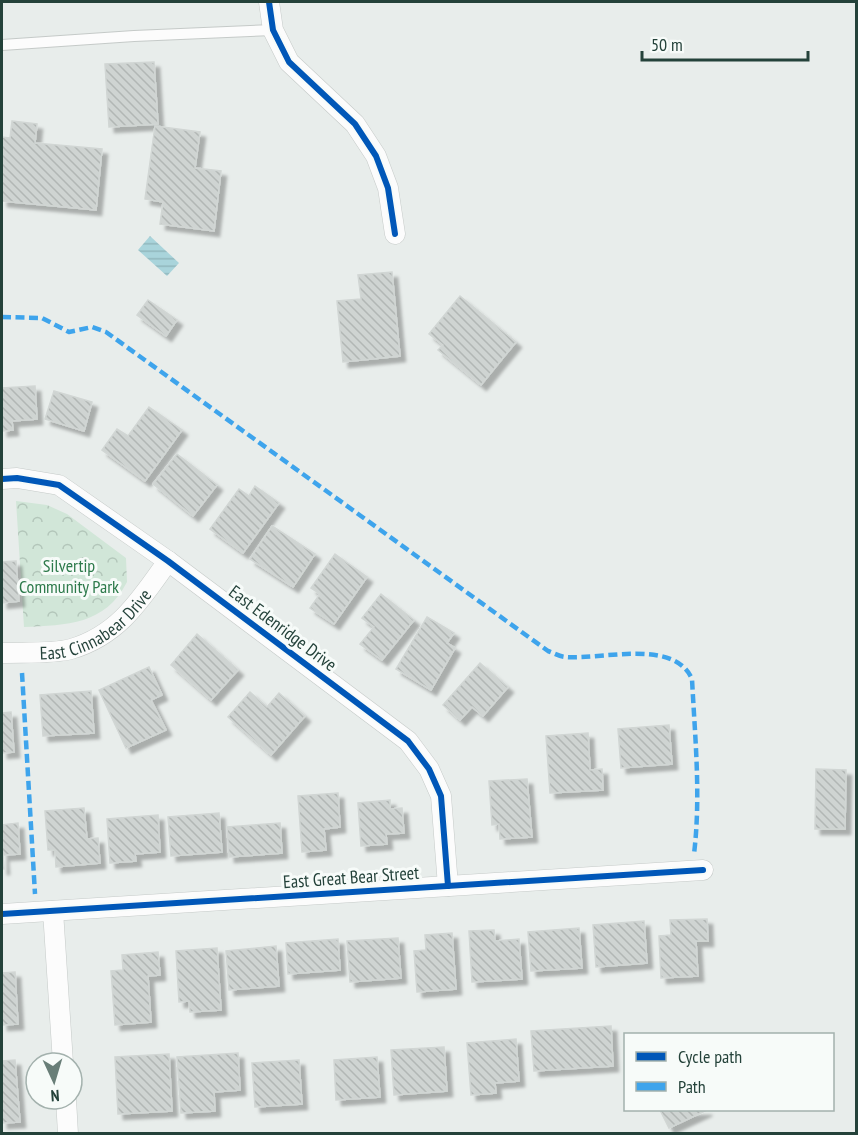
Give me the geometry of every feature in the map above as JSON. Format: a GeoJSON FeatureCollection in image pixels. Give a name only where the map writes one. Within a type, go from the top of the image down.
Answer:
{"type":"FeatureCollection","features":[{"type":"Feature","properties":{"kind":"street"},"geometry":{"type":"LineString","coordinates":[[269,2],[273,30],[289,62],[355,124],[376,156],[388,188],[395,234]]}},
{"type":"Feature","properties":{"kind":"street","name":"East Edenridge Drive"},"geometry":{"type":"LineString","coordinates":[[2,479],[17,478],[59,485],[168,561],[408,741],[429,769],[441,796],[448,886]]}},
{"type":"Feature","properties":{"kind":"street","name":"East Cinnabear Drive"},"geometry":{"type":"LineString","coordinates":[[2,653],[70,649],[102,636],[130,614],[168,561]]}},
{"type":"Feature","properties":{"kind":"street","name":"East Great Bear Street"},"geometry":{"type":"LineString","coordinates":[[2,914],[703,870]]}},
{"type":"Feature","properties":{"kind":"street"},"geometry":{"type":"LineString","coordinates":[[53,911],[62,1051]]}},
{"type":"Feature","properties":{"kind":"street"},"geometry":{"type":"LineString","coordinates":[[67,1111],[68,1134]]}},
{"type":"Feature","properties":{"kind":"lane"},"geometry":{"type":"LineString","coordinates":[[2,45],[273,30]]}},
{"type":"Feature","properties":{"kind":"green space","name":"Silvertip Community Park"},"geometry":{"type":"Polygon","coordinates":[[[16,501],[47,505],[67,514],[126,558],[127,582],[108,607],[83,620],[24,627],[16,501]]]}},
{"type":"Feature","properties":{"kind":"water"},"geometry":{"type":"Polygon","coordinates":[[[150,236],[179,263],[167,276],[138,250],[150,236]]]}},
{"type":"Feature","properties":{"kind":"building"},"geometry":{"type":"Polygon","coordinates":[[[154,62],[158,124],[109,127],[105,64],[154,62]]]}},
{"type":"Feature","properties":{"kind":"building"},"geometry":{"type":"Polygon","coordinates":[[[12,121],[37,124],[35,143],[102,149],[96,210],[2,201],[2,137],[10,138],[12,121]]]}},
{"type":"Feature","properties":{"kind":"building"},"geometry":{"type":"Polygon","coordinates":[[[155,126],[200,132],[195,168],[221,171],[214,231],[160,224],[163,202],[145,199],[155,126]]]}},
{"type":"Feature","properties":{"kind":"building"},"geometry":{"type":"Polygon","coordinates":[[[392,272],[400,356],[343,362],[337,301],[361,299],[358,275],[392,272]]]}},
{"type":"Feature","properties":{"kind":"building"},"geometry":{"type":"Polygon","coordinates":[[[460,296],[516,342],[481,385],[438,350],[443,345],[429,334],[460,296]]]}},
{"type":"Feature","properties":{"kind":"building"},"geometry":{"type":"Polygon","coordinates":[[[148,300],[177,320],[166,336],[137,315],[148,300]]]}},
{"type":"Feature","properties":{"kind":"building"},"geometry":{"type":"Polygon","coordinates":[[[35,386],[37,419],[12,421],[13,430],[2,431],[2,388],[35,386]]]}},
{"type":"Feature","properties":{"kind":"building"},"geometry":{"type":"Polygon","coordinates":[[[54,391],[92,402],[84,431],[45,419],[54,391]]]}},
{"type":"Feature","properties":{"kind":"building"},"geometry":{"type":"Polygon","coordinates":[[[149,407],[182,430],[145,481],[102,450],[117,429],[128,436],[149,407]]]}},
{"type":"Feature","properties":{"kind":"building"},"geometry":{"type":"Polygon","coordinates":[[[177,454],[217,485],[193,516],[153,484],[177,454]]]}},
{"type":"Feature","properties":{"kind":"building"},"geometry":{"type":"Polygon","coordinates":[[[255,486],[279,503],[243,553],[210,529],[239,489],[249,496],[255,486]]]}},
{"type":"Feature","properties":{"kind":"building"},"geometry":{"type":"Polygon","coordinates":[[[272,526],[315,554],[293,587],[250,559],[272,526]]]}},
{"type":"Feature","properties":{"kind":"building"},"geometry":{"type":"Polygon","coordinates":[[[335,554],[367,577],[334,624],[310,608],[320,594],[311,588],[335,554]]]}},
{"type":"Feature","properties":{"kind":"building"},"geometry":{"type":"Polygon","coordinates":[[[16,561],[19,601],[2,603],[2,562],[16,561]]]}},
{"type":"Feature","properties":{"kind":"building"},"geometry":{"type":"Polygon","coordinates":[[[381,594],[414,620],[382,660],[360,644],[374,627],[362,618],[381,594]]]}},
{"type":"Feature","properties":{"kind":"building"},"geometry":{"type":"Polygon","coordinates":[[[427,617],[454,633],[447,643],[455,648],[431,690],[396,669],[427,617]]]}},
{"type":"Feature","properties":{"kind":"building"},"geometry":{"type":"Polygon","coordinates":[[[197,634],[238,670],[211,700],[171,665],[197,634]]]}},
{"type":"Feature","properties":{"kind":"building"},"geometry":{"type":"Polygon","coordinates":[[[480,663],[508,687],[483,716],[472,707],[460,720],[443,705],[480,663]]]}},
{"type":"Feature","properties":{"kind":"building"},"geometry":{"type":"Polygon","coordinates":[[[149,667],[162,695],[151,700],[166,730],[126,748],[99,690],[149,667]]]}},
{"type":"Feature","properties":{"kind":"building"},"geometry":{"type":"Polygon","coordinates":[[[91,691],[94,733],[43,736],[40,695],[91,691]]]}},
{"type":"Feature","properties":{"kind":"building"},"geometry":{"type":"Polygon","coordinates":[[[250,692],[267,707],[279,693],[305,716],[271,755],[228,717],[250,692]]]}},
{"type":"Feature","properties":{"kind":"building"},"geometry":{"type":"Polygon","coordinates":[[[11,712],[14,752],[2,753],[2,713],[11,712]]]}},
{"type":"Feature","properties":{"kind":"building"},"geometry":{"type":"Polygon","coordinates":[[[669,725],[672,764],[621,768],[618,729],[669,725]]]}},
{"type":"Feature","properties":{"kind":"building"},"geometry":{"type":"Polygon","coordinates":[[[588,733],[590,770],[602,769],[603,790],[550,793],[546,736],[588,733]]]}},
{"type":"Feature","properties":{"kind":"building"},"geometry":{"type":"Polygon","coordinates":[[[816,769],[846,770],[845,829],[815,829],[816,769]]]}},
{"type":"Feature","properties":{"kind":"building"},"geometry":{"type":"Polygon","coordinates":[[[527,779],[532,837],[500,839],[499,824],[492,825],[489,781],[527,779]]]}},
{"type":"Feature","properties":{"kind":"building"},"geometry":{"type":"Polygon","coordinates":[[[338,793],[340,827],[324,829],[326,850],[302,852],[298,796],[338,793]]]}},
{"type":"Feature","properties":{"kind":"building"},"geometry":{"type":"Polygon","coordinates":[[[390,800],[390,809],[402,808],[404,833],[386,834],[387,844],[361,846],[358,803],[390,800]]]}},
{"type":"Feature","properties":{"kind":"building"},"geometry":{"type":"Polygon","coordinates":[[[84,808],[87,839],[98,838],[100,863],[56,867],[55,850],[48,850],[45,811],[84,808]]]}},
{"type":"Feature","properties":{"kind":"building"},"geometry":{"type":"Polygon","coordinates":[[[219,813],[222,852],[171,856],[168,817],[219,813]]]}},
{"type":"Feature","properties":{"kind":"building"},"geometry":{"type":"Polygon","coordinates":[[[158,815],[160,852],[135,854],[136,861],[110,863],[107,819],[158,815]]]}},
{"type":"Feature","properties":{"kind":"building"},"geometry":{"type":"Polygon","coordinates":[[[18,823],[20,854],[3,855],[4,869],[2,869],[2,825],[18,823]]]}},
{"type":"Feature","properties":{"kind":"building"},"geometry":{"type":"Polygon","coordinates":[[[280,823],[282,853],[229,857],[227,827],[280,823]]]}},
{"type":"Feature","properties":{"kind":"building"},"geometry":{"type":"Polygon","coordinates":[[[707,919],[708,941],[696,941],[698,976],[661,978],[659,936],[671,935],[670,920],[707,919]]]}},
{"type":"Feature","properties":{"kind":"building"},"geometry":{"type":"Polygon","coordinates":[[[644,921],[647,963],[596,967],[593,925],[644,921]]]}},
{"type":"Feature","properties":{"kind":"building"},"geometry":{"type":"Polygon","coordinates":[[[579,928],[582,968],[531,971],[528,932],[579,928]]]}},
{"type":"Feature","properties":{"kind":"building"},"geometry":{"type":"Polygon","coordinates":[[[494,930],[495,941],[519,939],[522,979],[472,982],[469,931],[494,930]]]}},
{"type":"Feature","properties":{"kind":"building"},"geometry":{"type":"Polygon","coordinates":[[[452,933],[456,989],[417,992],[414,951],[426,950],[425,935],[452,933]]]}},
{"type":"Feature","properties":{"kind":"building"},"geometry":{"type":"Polygon","coordinates":[[[398,938],[401,978],[350,982],[347,941],[398,938]]]}},
{"type":"Feature","properties":{"kind":"building"},"geometry":{"type":"Polygon","coordinates":[[[338,939],[340,970],[288,974],[286,943],[338,939]]]}},
{"type":"Feature","properties":{"kind":"building"},"geometry":{"type":"Polygon","coordinates":[[[276,946],[279,986],[229,990],[226,951],[276,946]]]}},
{"type":"Feature","properties":{"kind":"building"},"geometry":{"type":"Polygon","coordinates":[[[217,948],[221,1010],[190,1012],[189,1001],[179,1002],[176,951],[217,948]]]}},
{"type":"Feature","properties":{"kind":"building"},"geometry":{"type":"Polygon","coordinates":[[[158,952],[160,975],[148,976],[151,1022],[115,1025],[111,971],[123,970],[122,955],[158,952]]]}},
{"type":"Feature","properties":{"kind":"building"},"geometry":{"type":"Polygon","coordinates":[[[15,972],[18,1024],[2,1025],[2,973],[15,972]]]}},
{"type":"Feature","properties":{"kind":"building"},"geometry":{"type":"Polygon","coordinates":[[[611,1026],[613,1066],[534,1071],[531,1031],[611,1026]]]}},
{"type":"Feature","properties":{"kind":"building"},"geometry":{"type":"Polygon","coordinates":[[[516,1039],[519,1081],[495,1083],[496,1093],[471,1095],[467,1043],[516,1039]]]}},
{"type":"Feature","properties":{"kind":"building"},"geometry":{"type":"Polygon","coordinates":[[[444,1047],[447,1091],[394,1095],[391,1050],[444,1047]]]}},
{"type":"Feature","properties":{"kind":"building"},"geometry":{"type":"Polygon","coordinates":[[[238,1053],[240,1090],[214,1092],[215,1111],[181,1113],[177,1057],[238,1053]]]}},
{"type":"Feature","properties":{"kind":"building"},"geometry":{"type":"Polygon","coordinates":[[[169,1054],[172,1111],[118,1114],[115,1057],[169,1054]]]}},
{"type":"Feature","properties":{"kind":"building"},"geometry":{"type":"Polygon","coordinates":[[[377,1057],[380,1097],[336,1100],[334,1060],[377,1057]]]}},
{"type":"Feature","properties":{"kind":"building"},"geometry":{"type":"Polygon","coordinates":[[[15,1060],[20,1122],[2,1123],[2,1061],[15,1060]]]}},
{"type":"Feature","properties":{"kind":"building"},"geometry":{"type":"Polygon","coordinates":[[[299,1060],[302,1104],[255,1107],[252,1063],[299,1060]]]}},
{"type":"Feature","properties":{"kind":"building"},"geometry":{"type":"Polygon","coordinates":[[[660,1111],[705,1111],[669,1128],[660,1111]]]}},
{"type":"Feature","properties":{"kind":"marked path"},"geometry":{"type":"LineString","coordinates":[[2,317],[42,318],[69,332],[92,327],[106,332],[548,651],[566,657],[654,655],[670,659],[683,666],[692,679],[696,745],[697,789],[694,854]]}},
{"type":"Feature","properties":{"kind":"marked path"},"geometry":{"type":"LineString","coordinates":[[22,673],[35,894]]}},
{"type":"Feature","properties":{"kind":"cycle path"},"geometry":{"type":"LineString","coordinates":[[269,2],[273,30],[289,62],[355,124],[376,156],[388,188],[395,234]]}},
{"type":"Feature","properties":{"kind":"cycle path"},"geometry":{"type":"LineString","coordinates":[[2,479],[17,478],[59,485],[168,561],[408,741],[429,769],[441,796],[448,886]]}},
{"type":"Feature","properties":{"kind":"cycle path"},"geometry":{"type":"LineString","coordinates":[[2,914],[703,870]]}}]}
